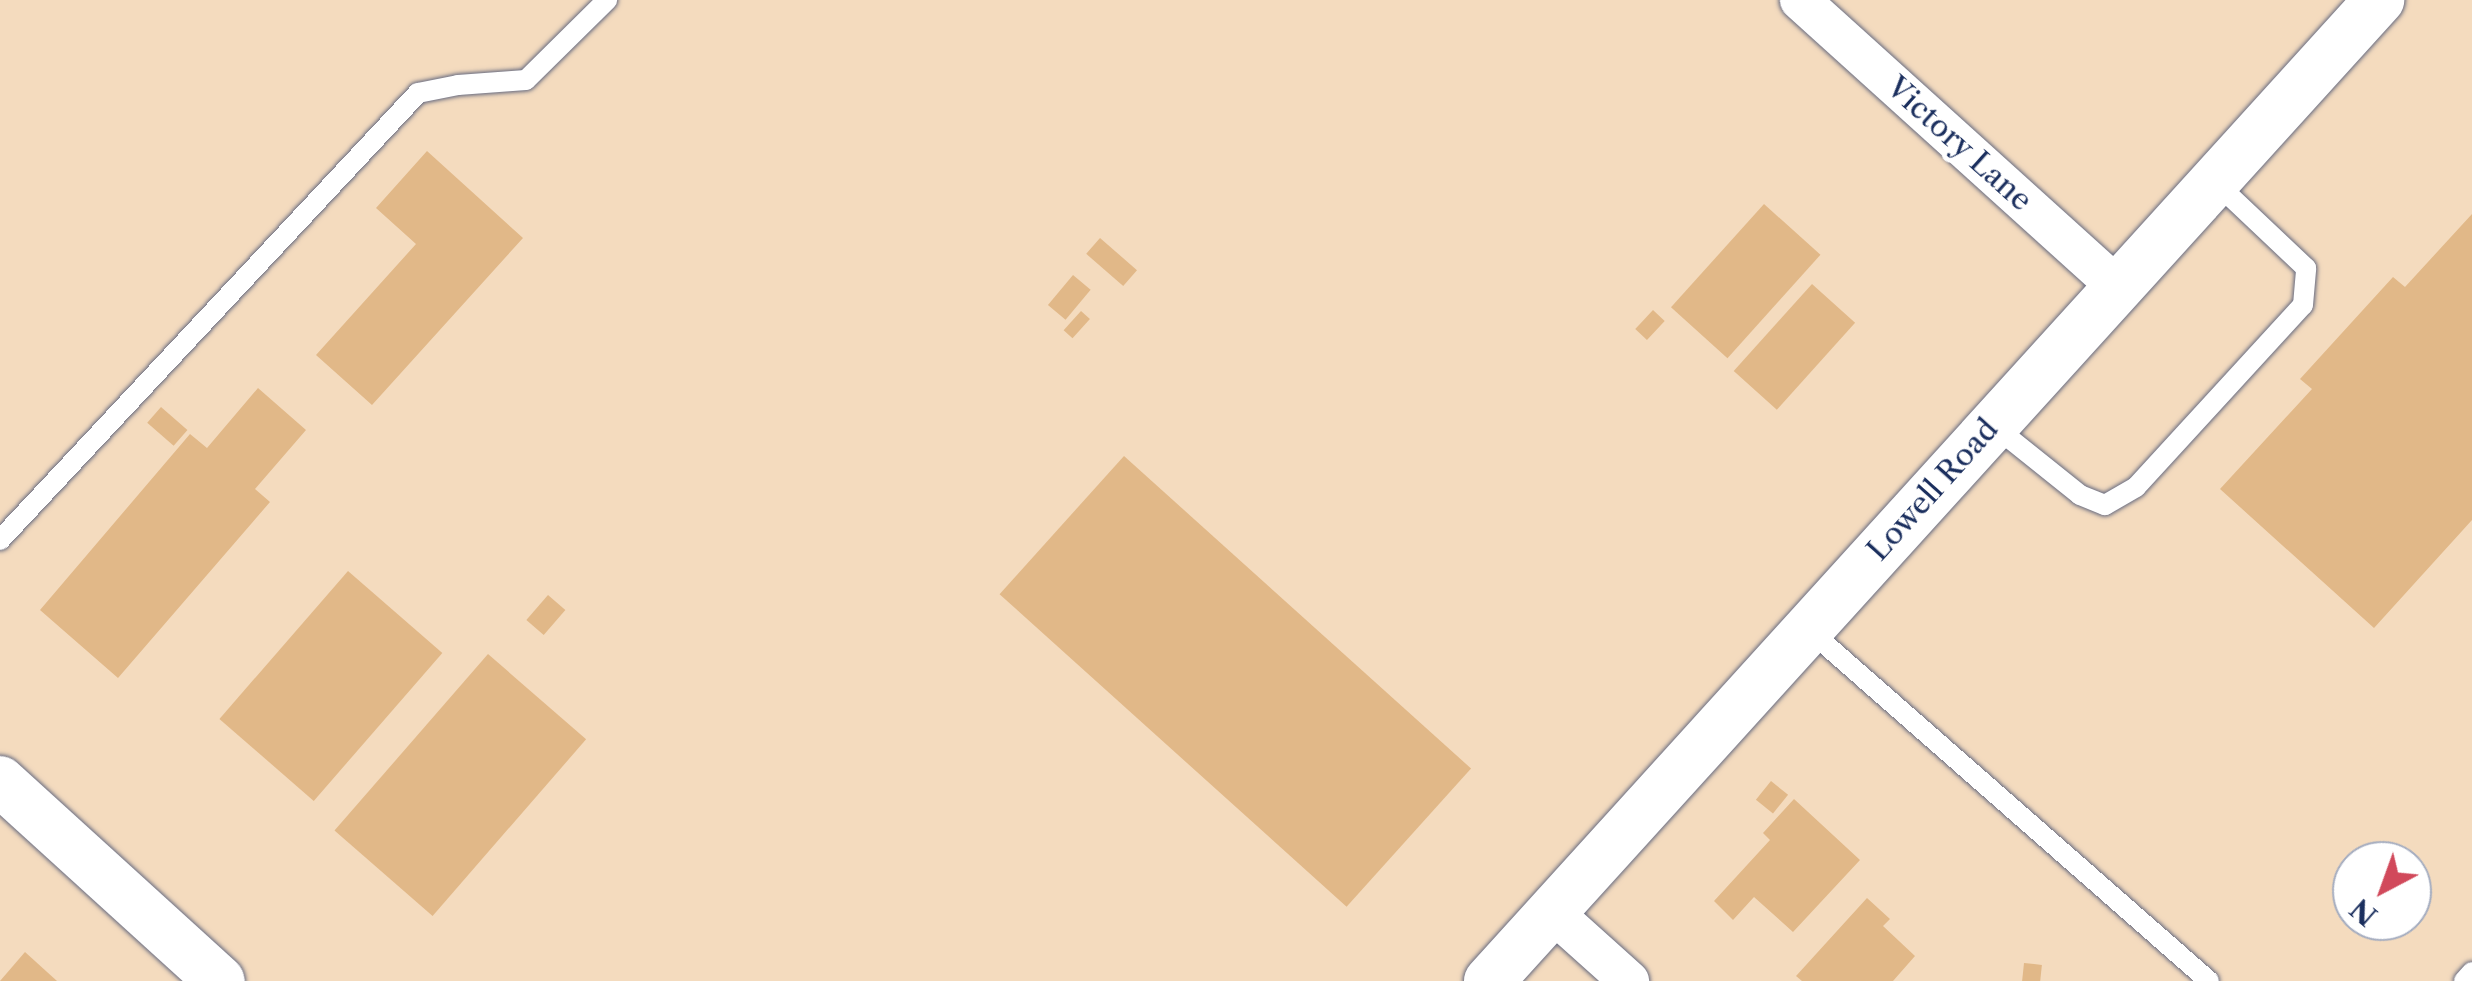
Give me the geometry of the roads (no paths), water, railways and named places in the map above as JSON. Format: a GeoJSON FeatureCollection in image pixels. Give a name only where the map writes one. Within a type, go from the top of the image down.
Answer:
{"type":"FeatureCollection","features":[{"type":"Feature","properties":{"kind":"street","name":"Victory Lane"},"geometry":{"type":"LineString","coordinates":[[1800,0],[2118,287]]}},
{"type":"Feature","properties":{"kind":"street","name":"Lowell Road"},"geometry":{"type":"LineString","coordinates":[[1489,981],[2379,0]]}},
{"type":"Feature","properties":{"kind":"street"},"geometry":{"type":"LineString","coordinates":[[0,781],[220,981]]}},
{"type":"Feature","properties":{"kind":"street"},"geometry":{"type":"LineString","coordinates":[[1551,910],[1629,981]]}},
{"type":"Feature","properties":{"kind":"lane"},"geometry":{"type":"LineString","coordinates":[[0,540],[418,93],[526,80],[608,0]]}},
{"type":"Feature","properties":{"kind":"lane"},"geometry":{"type":"LineString","coordinates":[[1993,424],[2080,496],[2105,505],[2136,487],[2303,305],[2306,268],[2214,181]]}},
{"type":"Feature","properties":{"kind":"lane"},"geometry":{"type":"LineString","coordinates":[[1808,628],[2209,981]]}},
{"type":"Feature","properties":{"kind":"lane"},"geometry":{"type":"LineString","coordinates":[[2464,981],[2472,972]]}}]}
